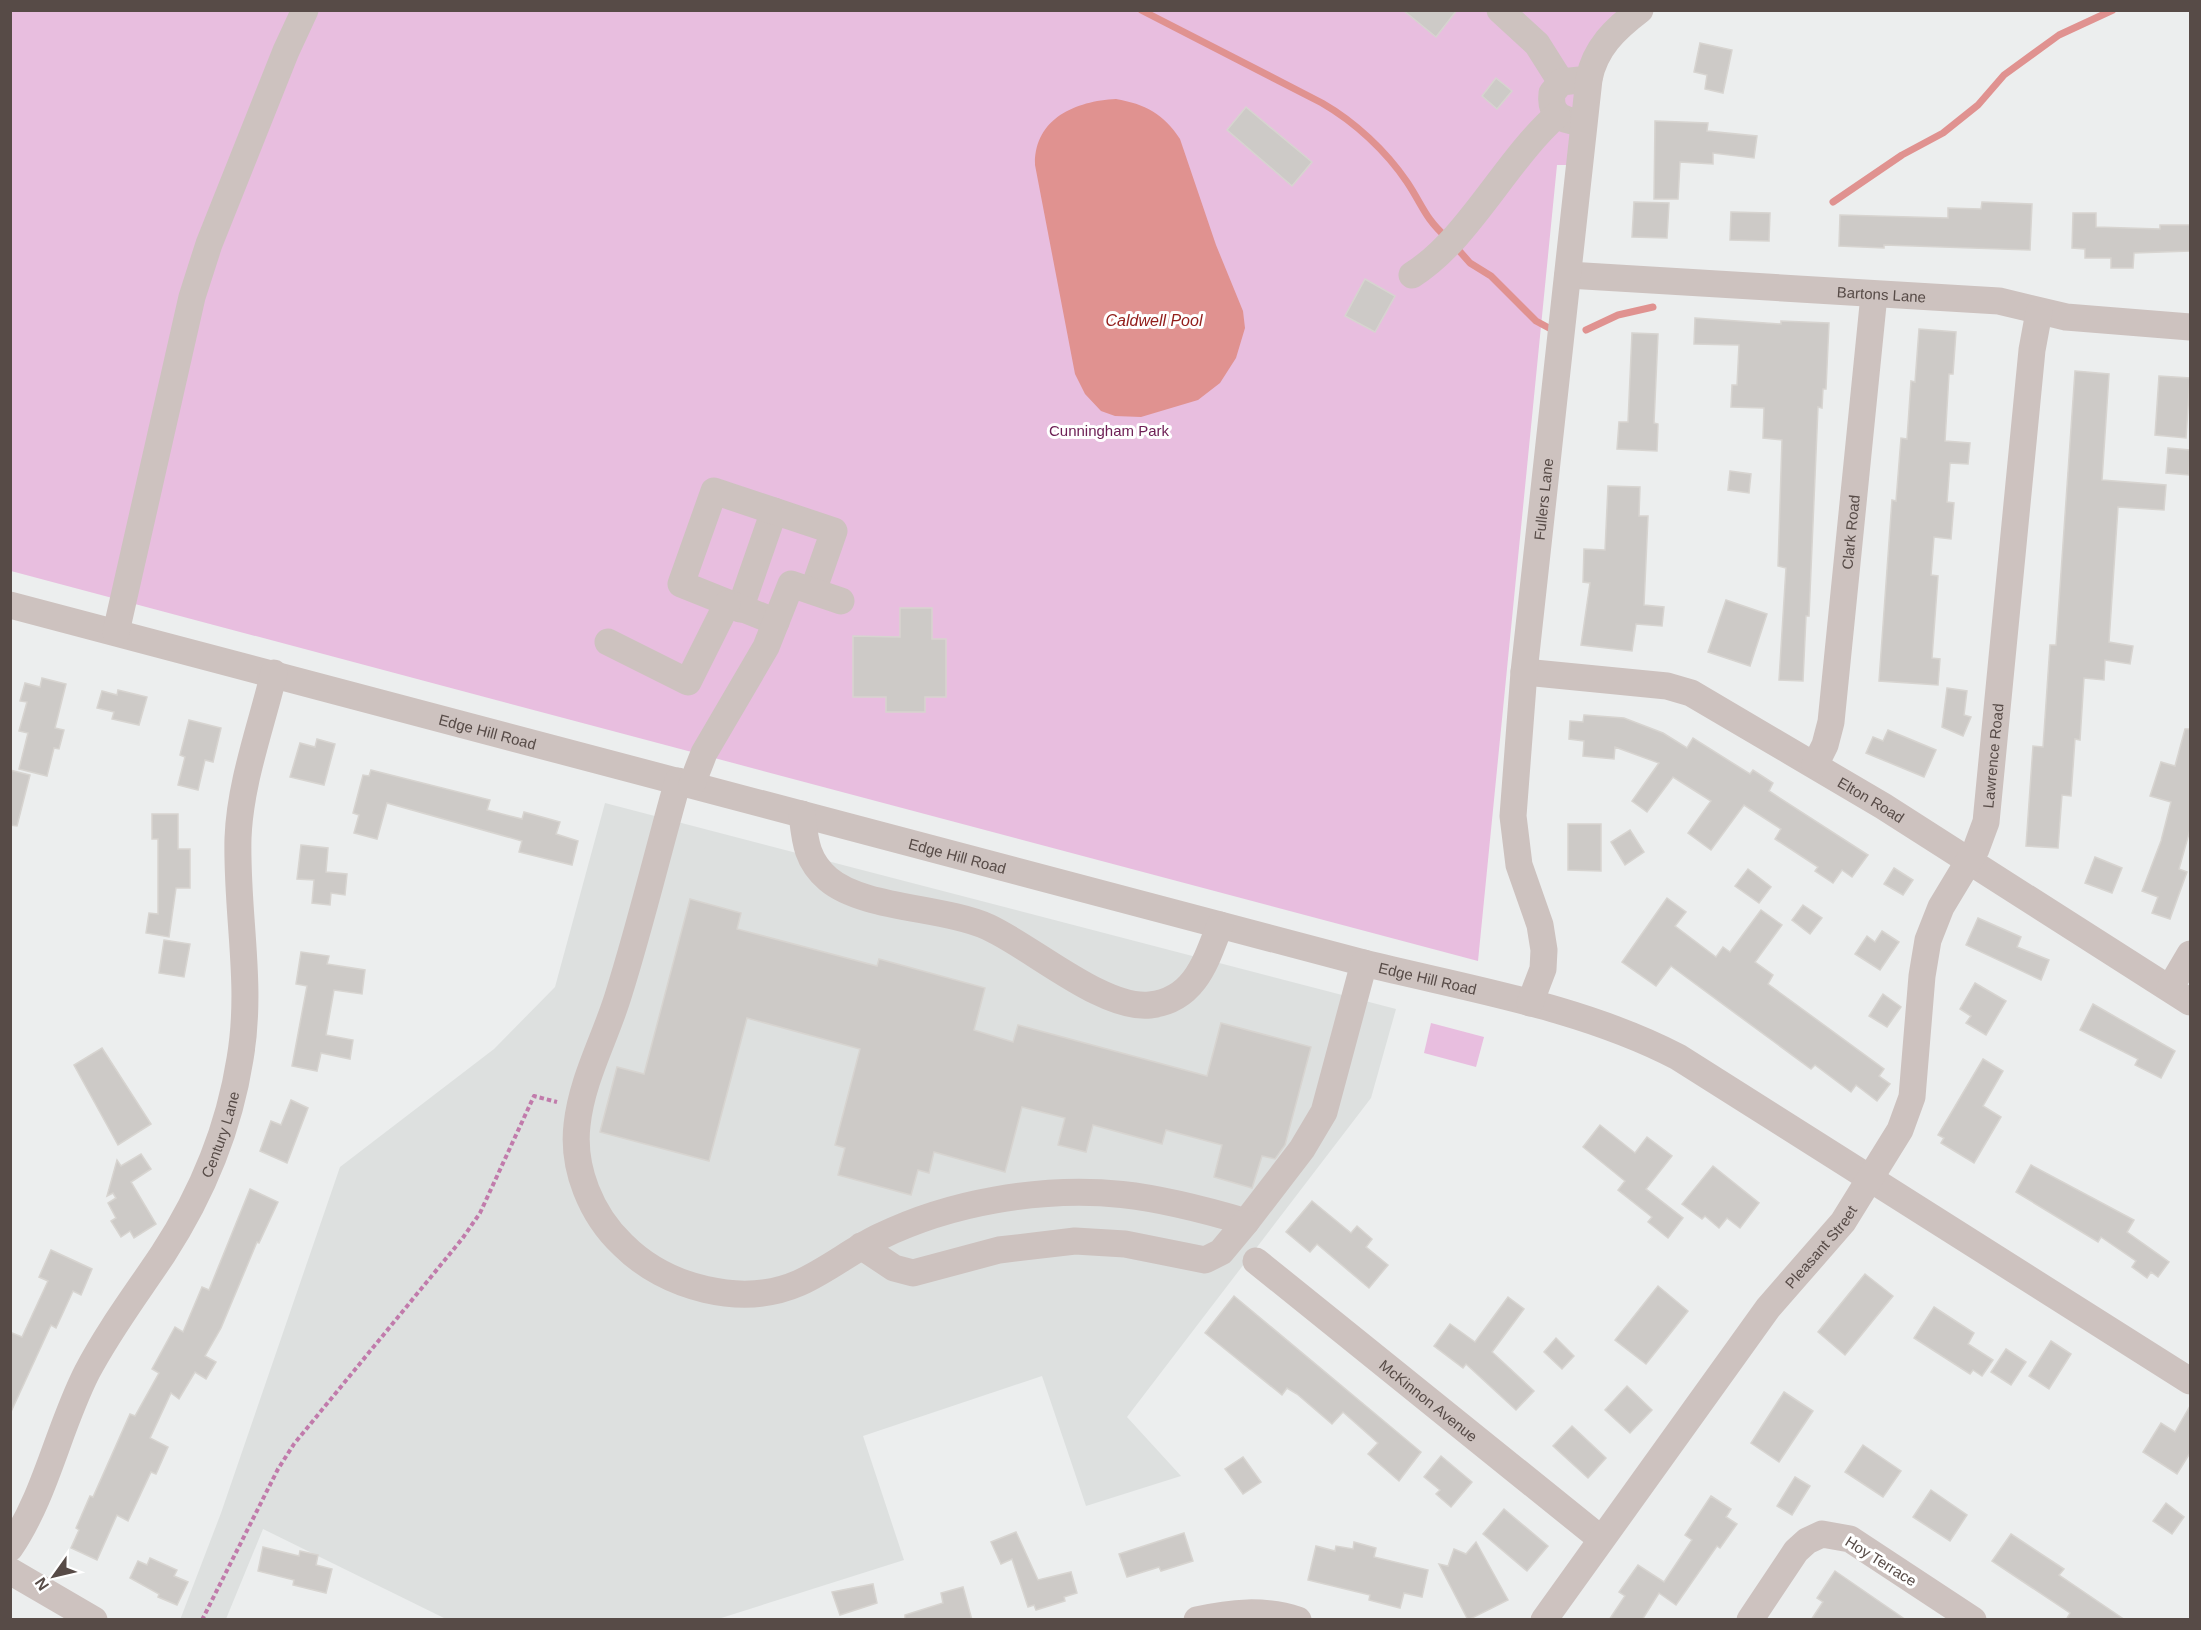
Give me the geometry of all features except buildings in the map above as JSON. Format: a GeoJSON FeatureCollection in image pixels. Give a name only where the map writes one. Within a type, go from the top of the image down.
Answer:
{"type":"FeatureCollection","features":[{"type":"Feature","properties":{"kind":"street"},"geometry":{"type":"LineString","coordinates":[[116,632],[192,297],[230,190],[305,10]]}},
{"type":"Feature","properties":{"kind":"street"},"geometry":{"type":"LineString","coordinates":[[1500,10],[1537,44],[1561,82]]}},
{"type":"Feature","properties":{"kind":"street","name":"Fullers Lane"},"geometry":{"type":"LineString","coordinates":[[1530,1003],[1543,969],[1544,950],[1540,925],[1525,886],[1515,842],[1513,816],[1524,672],[1588,79],[1592,66],[1606,40],[1640,10]]}},
{"type":"Feature","properties":{"kind":"street"},"geometry":{"type":"LineString","coordinates":[[1584,123],[1564,120],[1557,115],[1551,101],[1552,93],[1561,82],[1576,78],[1588,79]]}},
{"type":"Feature","properties":{"kind":"street"},"geometry":{"type":"LineString","coordinates":[[1412,275],[1439,254],[1530,142],[1557,115]]}},
{"type":"Feature","properties":{"kind":"street","name":"Bartons Lane"},"geometry":{"type":"LineString","coordinates":[[1568,275],[2000,301],[2039,312],[2079,319],[2190,327]]}},
{"type":"Feature","properties":{"kind":"street","name":"Clark Road"},"geometry":{"type":"LineString","coordinates":[[1815,765],[1825,745],[1831,722],[1874,295]]}},
{"type":"Feature","properties":{"kind":"street","name":"Lawrence Road"},"geometry":{"type":"LineString","coordinates":[[1872,1178],[1910,1109],[1922,976],[1928,940],[1941,907],[1969,861],[1982,836],[1986,822],[2032,350],[2039,312]]}},
{"type":"Feature","properties":{"kind":"street"},"geometry":{"type":"LineString","coordinates":[[776,622],[681,584],[714,491],[834,531],[813,591]]}},
{"type":"Feature","properties":{"kind":"street"},"geometry":{"type":"LineString","coordinates":[[608,642],[688,682],[734,607],[774,511]]}},
{"type":"Feature","properties":{"kind":"street"},"geometry":{"type":"LineString","coordinates":[[841,601],[791,584],[761,657],[685,783],[620,990],[580,1107],[577,1149],[587,1192],[605,1225],[643,1263],[658,1272],[709,1290],[741,1294],[768,1293],[810,1278],[861,1246],[896,1229],[956,1208],[1018,1197],[1063,1192],[1109,1192],[1153,1197],[1246,1222]]}},
{"type":"Feature","properties":{"kind":"street","name":"Edge Hill Road"},"geometry":{"type":"LineString","coordinates":[[10,605],[1364,963],[1530,1003],[1656,1046],[1872,1178]]}},
{"type":"Feature","properties":{"kind":"street","name":"Elton Road"},"geometry":{"type":"LineString","coordinates":[[1524,672],[1680,688],[1703,698],[1815,765],[2180,995]]}},
{"type":"Feature","properties":{"kind":"street","name":"Century Lane"},"geometry":{"type":"LineString","coordinates":[[10,1548],[33,1508],[86,1375],[114,1324],[189,1212],[210,1167],[228,1113],[241,1056],[246,998],[238,859],[241,811],[274,673]]}},
{"type":"Feature","properties":{"kind":"street"},"geometry":{"type":"LineString","coordinates":[[802,814],[807,853],[813,864],[830,880],[850,891],[877,899],[970,919],[1002,933],[1089,987],[1119,1001],[1151,1005],[1175,998],[1189,988],[1202,971],[1220,925]]}},
{"type":"Feature","properties":{"kind":"street"},"geometry":{"type":"LineString","coordinates":[[2180,995],[2190,954]]}},
{"type":"Feature","properties":{"kind":"street"},"geometry":{"type":"LineString","coordinates":[[861,1246],[894,1268],[913,1273],[982,1254],[1057,1242],[1125,1244],[1205,1260],[1221,1252],[1302,1149],[1324,1112],[1364,963]]}},
{"type":"Feature","properties":{"kind":"street"},"geometry":{"type":"LineString","coordinates":[[1872,1178],[2190,1381]]}},
{"type":"Feature","properties":{"kind":"street","name":"Pleasant Street"},"geometry":{"type":"LineString","coordinates":[[1544,1620],[1755,1325],[1798,1270],[1834,1233],[1872,1178]]}},
{"type":"Feature","properties":{"kind":"street","name":"McKinnon Avenue"},"geometry":{"type":"LineString","coordinates":[[1256,1261],[1601,1539]]}},
{"type":"Feature","properties":{"kind":"street","name":"Hoy Terrace"},"geometry":{"type":"LineString","coordinates":[[1750,1620],[1796,1551],[1807,1541],[1822,1534],[1850,1539],[1973,1620]]}},
{"type":"Feature","properties":{"kind":"street"},"geometry":{"type":"LineString","coordinates":[[10,1571],[94,1620]]}},
{"type":"Feature","properties":{"kind":"street"},"geometry":{"type":"LineString","coordinates":[[1197,1620],[1225,1614],[1257,1612],[1298,1620]]}},
{"type":"Feature","properties":{"kind":"path"},"geometry":{"type":"LineString","coordinates":[[202,1620],[278,1469],[313,1420],[462,1239],[480,1213],[534,1096],[580,1107]]}},
{"type":"Feature","properties":{"kind":"shaded area"},"geometry":{"type":"Polygon","coordinates":[[[605,803],[1396,1009],[1371,1098],[1127,1417],[1181,1476],[1086,1506],[1042,1376],[863,1436],[904,1560],[718,1619],[446,1619],[263,1529],[226,1619],[180,1620],[221,1513],[340,1167],[494,1049],[555,987],[605,803]]]}},
{"type":"Feature","properties":{"kind":"green space","name":"Cunningham Park"},"geometry":{"type":"Polygon","coordinates":[[[10,11],[1621,11],[1572,165],[1557,165],[1478,961],[11,571],[10,11]]]}},
{"type":"Feature","properties":{"kind":"green space"},"geometry":{"type":"Polygon","coordinates":[[[1431,1023],[1484,1037],[1476,1067],[1424,1053],[1431,1023]]]}},
{"type":"Feature","properties":{"kind":"water","name":"Caldwell Pool"},"geometry":{"type":"Polygon","coordinates":[[[1116,99],[1145,107],[1153,112],[1174,130],[1180,139],[1216,245],[1243,311],[1245,328],[1236,358],[1220,383],[1198,400],[1141,417],[1115,416],[1101,411],[1085,394],[1075,374],[1035,165],[1041,136],[1049,124],[1072,109],[1116,99]]]}},
{"type":"Feature","properties":{"kind":"waterway"},"geometry":{"type":"LineString","coordinates":[[1141,10],[1322,103],[1346,119],[1390,159],[1428,217],[1447,238]]}},
{"type":"Feature","properties":{"kind":"waterway"},"geometry":{"type":"LineString","coordinates":[[1833,202],[1902,155],[1943,133],[1978,105],[2004,75],[2059,35],[2113,10]]}},
{"type":"Feature","properties":{"kind":"waterway"},"geometry":{"type":"LineString","coordinates":[[1455,246],[1470,263],[1491,276],[1536,321],[1549,328]]}},
{"type":"Feature","properties":{"kind":"waterway"},"geometry":{"type":"LineString","coordinates":[[1586,330],[1618,315],[1653,307]]}}]}
